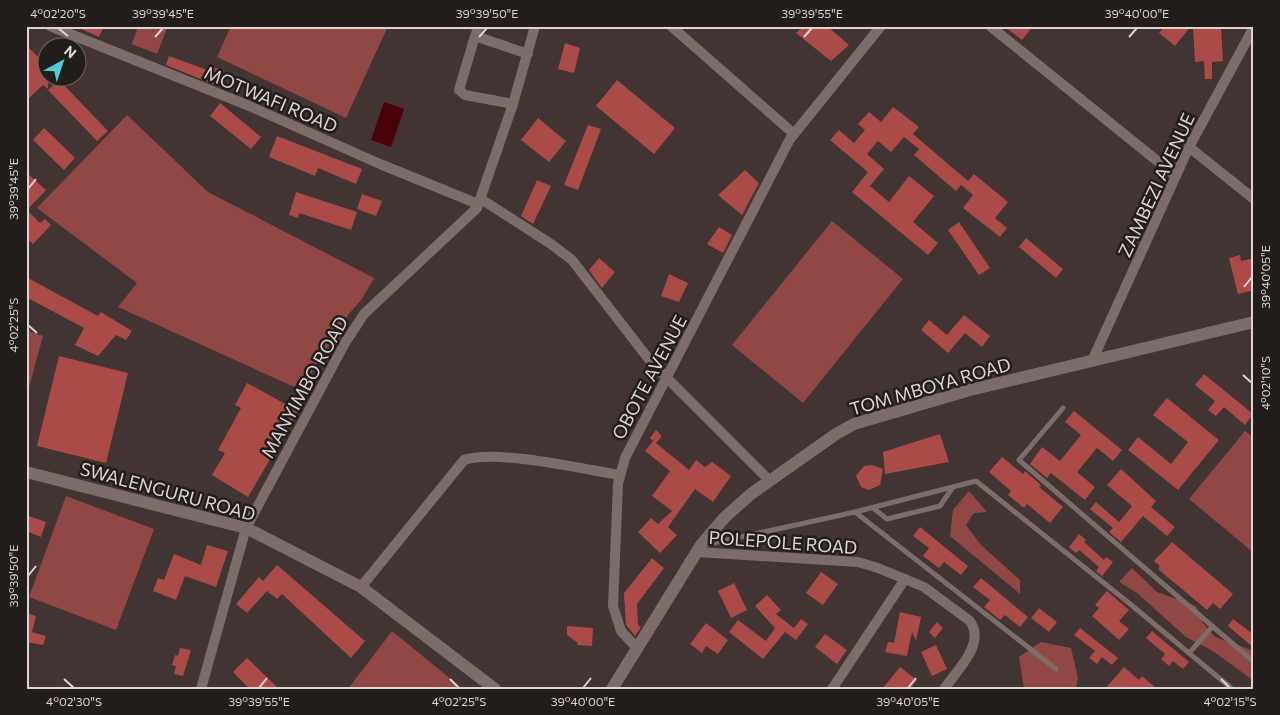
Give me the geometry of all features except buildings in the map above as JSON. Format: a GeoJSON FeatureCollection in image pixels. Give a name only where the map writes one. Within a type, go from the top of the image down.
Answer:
{"type":"FeatureCollection","features":[{"type":"Feature","properties":{"kind":"main road","name":"TOM MBOYA ROAD"},"geometry":{"type":"LineString","coordinates":[[612,689],[699,548],[724,517],[769,480],[836,434],[854,424],[970,390],[1092,360],[1252,325]]}},
{"type":"Feature","properties":{"kind":"main road","name":"SWALENGURU ROAD"},"geometry":{"type":"LineString","coordinates":[[26,472],[246,528],[361,587],[495,689]]}},
{"type":"Feature","properties":{"kind":"street","name":"MOTWAFI ROAD"},"geometry":{"type":"LineString","coordinates":[[50,26],[247,105],[380,164],[480,202],[551,244],[572,260],[667,379],[769,480]]}},
{"type":"Feature","properties":{"kind":"street","name":"MANYIMBO ROAD"},"geometry":{"type":"LineString","coordinates":[[201,689],[246,528],[345,343],[361,318],[375,302],[472,214],[480,202],[513,104],[534,26]]}},
{"type":"Feature","properties":{"kind":"street"},"geometry":{"type":"LineString","coordinates":[[671,26],[794,134]]}},
{"type":"Feature","properties":{"kind":"street","name":"OBOTE AVENUE"},"geometry":{"type":"LineString","coordinates":[[638,649],[621,631],[613,606],[619,475],[636,435],[667,379],[790,139],[881,26]]}},
{"type":"Feature","properties":{"kind":"street"},"geometry":{"type":"LineString","coordinates":[[990,26],[1176,176]]}},
{"type":"Feature","properties":{"kind":"street","name":"ZAMBEZI AVENUE"},"geometry":{"type":"LineString","coordinates":[[1092,360],[1189,147],[1254,27]]}},
{"type":"Feature","properties":{"kind":"street"},"geometry":{"type":"LineString","coordinates":[[513,104],[465,95],[460,90],[477,31],[528,54]]}},
{"type":"Feature","properties":{"kind":"street"},"geometry":{"type":"LineString","coordinates":[[1189,147],[1254,199]]}},
{"type":"Feature","properties":{"kind":"street"},"geometry":{"type":"LineString","coordinates":[[361,587],[464,460],[472,457],[513,458],[619,475]]}},
{"type":"Feature","properties":{"kind":"street","name":"POLEPOLE ROAD"},"geometry":{"type":"LineString","coordinates":[[699,548],[858,562],[878,568],[924,588],[970,621],[975,628],[976,637],[972,649],[944,689]]}},
{"type":"Feature","properties":{"kind":"street"},"geometry":{"type":"LineString","coordinates":[[832,689],[905,580]]}},
{"type":"Feature","properties":{"kind":"lane"},"geometry":{"type":"LineString","coordinates":[[1063,408],[1019,460],[1254,662]]}},
{"type":"Feature","properties":{"kind":"lane"},"geometry":{"type":"LineString","coordinates":[[699,548],[976,482],[1190,652],[1231,688]]}},
{"type":"Feature","properties":{"kind":"lane"},"geometry":{"type":"LineString","coordinates":[[873,508],[886,519],[940,506],[953,487]]}},
{"type":"Feature","properties":{"kind":"lane"},"geometry":{"type":"LineString","coordinates":[[855,512],[1056,669]]}},
{"type":"Feature","properties":{"kind":"lane"},"geometry":{"type":"LineString","coordinates":[[1190,652],[1214,626]]}},
{"type":"Feature","properties":{"kind":"shaded area"},"geometry":{"type":"Polygon","coordinates":[[[138,26],[168,26],[157,54],[132,44],[138,26]]]}},
{"type":"Feature","properties":{"kind":"shaded area"},"geometry":{"type":"Polygon","coordinates":[[[231,26],[388,26],[346,118],[217,57],[231,26]]]}},
{"type":"Feature","properties":{"kind":"shaded area"},"geometry":{"type":"Polygon","coordinates":[[[384,102],[404,109],[391,147],[371,140],[384,102]]]}},
{"type":"Feature","properties":{"kind":"shaded area"},"geometry":{"type":"Polygon","coordinates":[[[127,115],[208,192],[374,278],[362,299],[348,315],[301,390],[118,307],[137,283],[37,208],[127,115]]]}},
{"type":"Feature","properties":{"kind":"shaded area"},"geometry":{"type":"Polygon","coordinates":[[[832,221],[903,279],[803,403],[732,345],[832,221]]]}},
{"type":"Feature","properties":{"kind":"shaded area"},"geometry":{"type":"Polygon","coordinates":[[[26,330],[43,336],[26,398],[26,330]]]}},
{"type":"Feature","properties":{"kind":"shaded area"},"geometry":{"type":"Polygon","coordinates":[[[1245,431],[1254,438],[1254,553],[1189,499],[1245,431]]]}},
{"type":"Feature","properties":{"kind":"shaded area"},"geometry":{"type":"Polygon","coordinates":[[[969,491],[987,512],[974,513],[966,525],[981,545],[1020,580],[1020,594],[950,536],[953,510],[969,491]]]}},
{"type":"Feature","properties":{"kind":"shaded area"},"geometry":{"type":"Polygon","coordinates":[[[66,496],[154,529],[116,630],[29,597],[66,496]]]}},
{"type":"Feature","properties":{"kind":"shaded area"},"geometry":{"type":"Polygon","coordinates":[[[1132,568],[1157,592],[1196,606],[1203,623],[1215,637],[1254,651],[1254,681],[1213,651],[1186,637],[1137,593],[1119,582],[1132,568]]]}},
{"type":"Feature","properties":{"kind":"shaded area"},"geometry":{"type":"Polygon","coordinates":[[[392,631],[463,689],[348,689],[392,631]]]}},
{"type":"Feature","properties":{"kind":"shaded area"},"geometry":{"type":"Polygon","coordinates":[[[1041,642],[1071,648],[1078,678],[1076,689],[1024,689],[1019,657],[1041,642]]]}}]}
